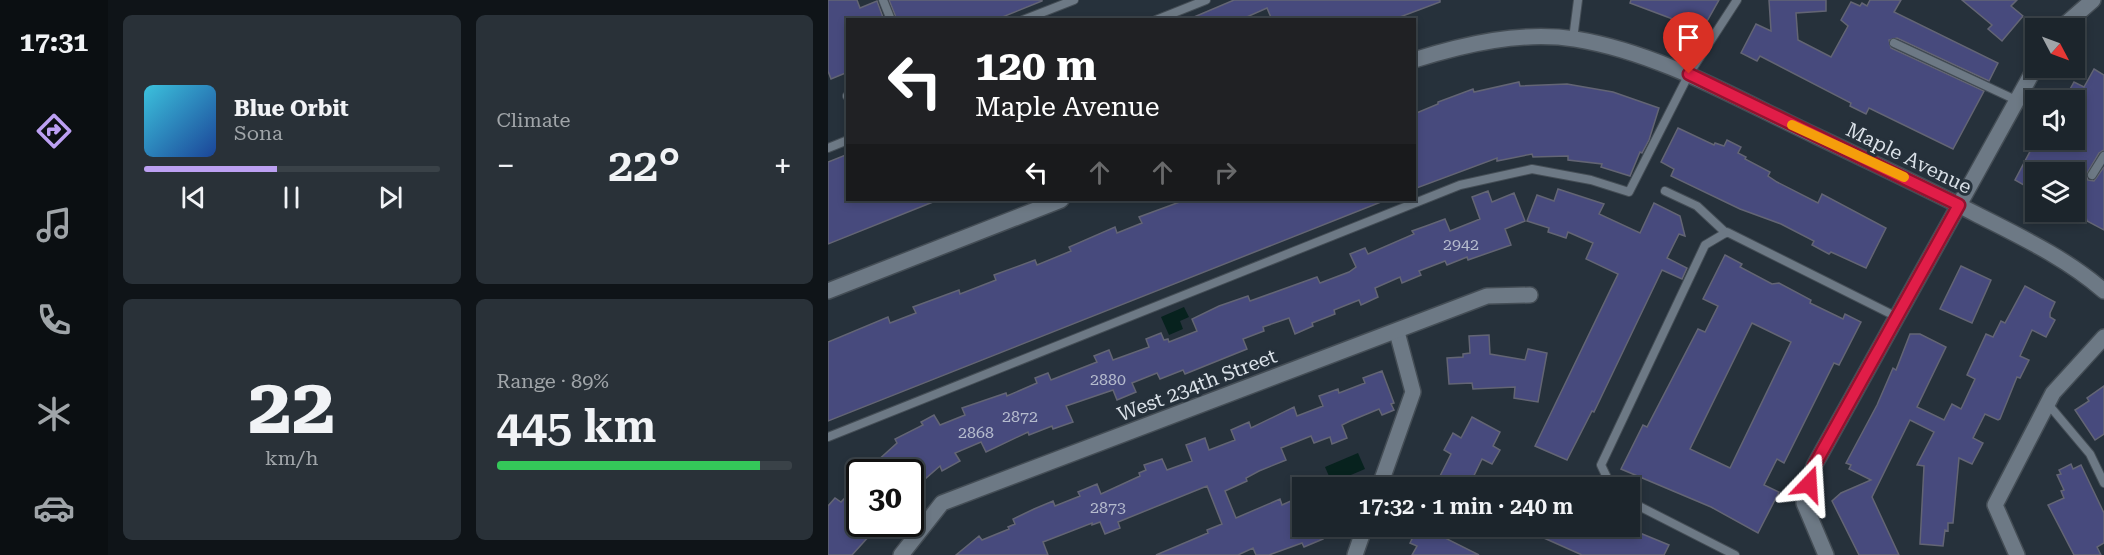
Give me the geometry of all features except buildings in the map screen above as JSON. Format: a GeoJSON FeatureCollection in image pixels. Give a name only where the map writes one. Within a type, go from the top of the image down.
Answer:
{"type":"FeatureCollection","features":[{"type":"Feature","properties":{"kind":"street"},"geometry":{"type":"LineString","coordinates":[[2071,18],[2088,2]]}},
{"type":"Feature","properties":{"kind":"street","name":"Maple Avenue"},"geometry":{"type":"LineString","coordinates":[[1416,59],[1483,42],[1573,39],[1620,48],[1689,74],[1959,205],[2058,258],[2104,291]]}},
{"type":"Feature","properties":{"kind":"street"},"geometry":{"type":"LineString","coordinates":[[1826,555],[1804,503],[1814,466],[2029,78]]}},
{"type":"Feature","properties":{"kind":"street"},"geometry":{"type":"LineString","coordinates":[[828,291],[1058,201]]}},
{"type":"Feature","properties":{"kind":"street","name":"West 234th Street"},"geometry":{"type":"LineString","coordinates":[[901,555],[942,502],[1397,332],[1487,296],[1530,296]]}},
{"type":"Feature","properties":{"kind":"street"},"geometry":{"type":"LineString","coordinates":[[1383,477],[1413,392],[1397,332]]}},
{"type":"Feature","properties":{"kind":"street"},"geometry":{"type":"LineString","coordinates":[[2017,555],[1995,506],[2053,393],[2104,337]]}},
{"type":"Feature","properties":{"kind":"street"},"geometry":{"type":"LineString","coordinates":[[1355,555],[1361,537]]}},
{"type":"Feature","properties":{"kind":"lane"},"geometry":{"type":"LineString","coordinates":[[883,0],[890,18]]}},
{"type":"Feature","properties":{"kind":"lane"},"geometry":{"type":"LineString","coordinates":[[1028,18],[1072,0]]}},
{"type":"Feature","properties":{"kind":"lane"},"geometry":{"type":"LineString","coordinates":[[1161,18],[1206,0]]}},
{"type":"Feature","properties":{"kind":"lane"},"geometry":{"type":"LineString","coordinates":[[1573,39],[1578,0]]}},
{"type":"Feature","properties":{"kind":"lane"},"geometry":{"type":"LineString","coordinates":[[828,437],[1460,185],[1532,169],[1591,180],[1629,192],[1689,74],[1737,0]]}},
{"type":"Feature","properties":{"kind":"lane"},"geometry":{"type":"LineString","coordinates":[[1894,43],[2016,100]]}},
{"type":"Feature","properties":{"kind":"lane"},"geometry":{"type":"LineString","coordinates":[[828,148],[846,141]]}},
{"type":"Feature","properties":{"kind":"lane"},"geometry":{"type":"LineString","coordinates":[[2092,175],[2104,156]]}},
{"type":"Feature","properties":{"kind":"lane"},"geometry":{"type":"LineString","coordinates":[[1665,191],[1697,206],[1726,233],[1897,317]]}},
{"type":"Feature","properties":{"kind":"lane"},"geometry":{"type":"LineString","coordinates":[[1607,477],[1601,465],[1705,246],[1726,233]]}},
{"type":"Feature","properties":{"kind":"lane"},"geometry":{"type":"LineString","coordinates":[[2048,404],[2090,454],[2104,483]]}},
{"type":"Feature","properties":{"kind":"lane"},"geometry":{"type":"LineString","coordinates":[[1640,507],[1735,555]]}},
{"type":"Feature","properties":{"kind":"shaded area"},"geometry":{"type":"Polygon","coordinates":[[[1184,307],[1189,317],[1180,321],[1183,329],[1169,335],[1161,317],[1184,307]]]}},
{"type":"Feature","properties":{"kind":"shaded area"},"geometry":{"type":"Polygon","coordinates":[[[1358,453],[1365,469],[1346,477],[1329,477],[1325,467],[1358,453]]]}},
{"type":"Feature","properties":{"kind":"slow traffic"},"geometry":{"type":"LineString","coordinates":[[1792,125],[1904,177]]}},
{"type":"Feature","properties":{"kind":"route"},"geometry":{"type":"LineString","coordinates":[[1689,74],[1959,205],[1814,466],[1809,484]]}}]}
